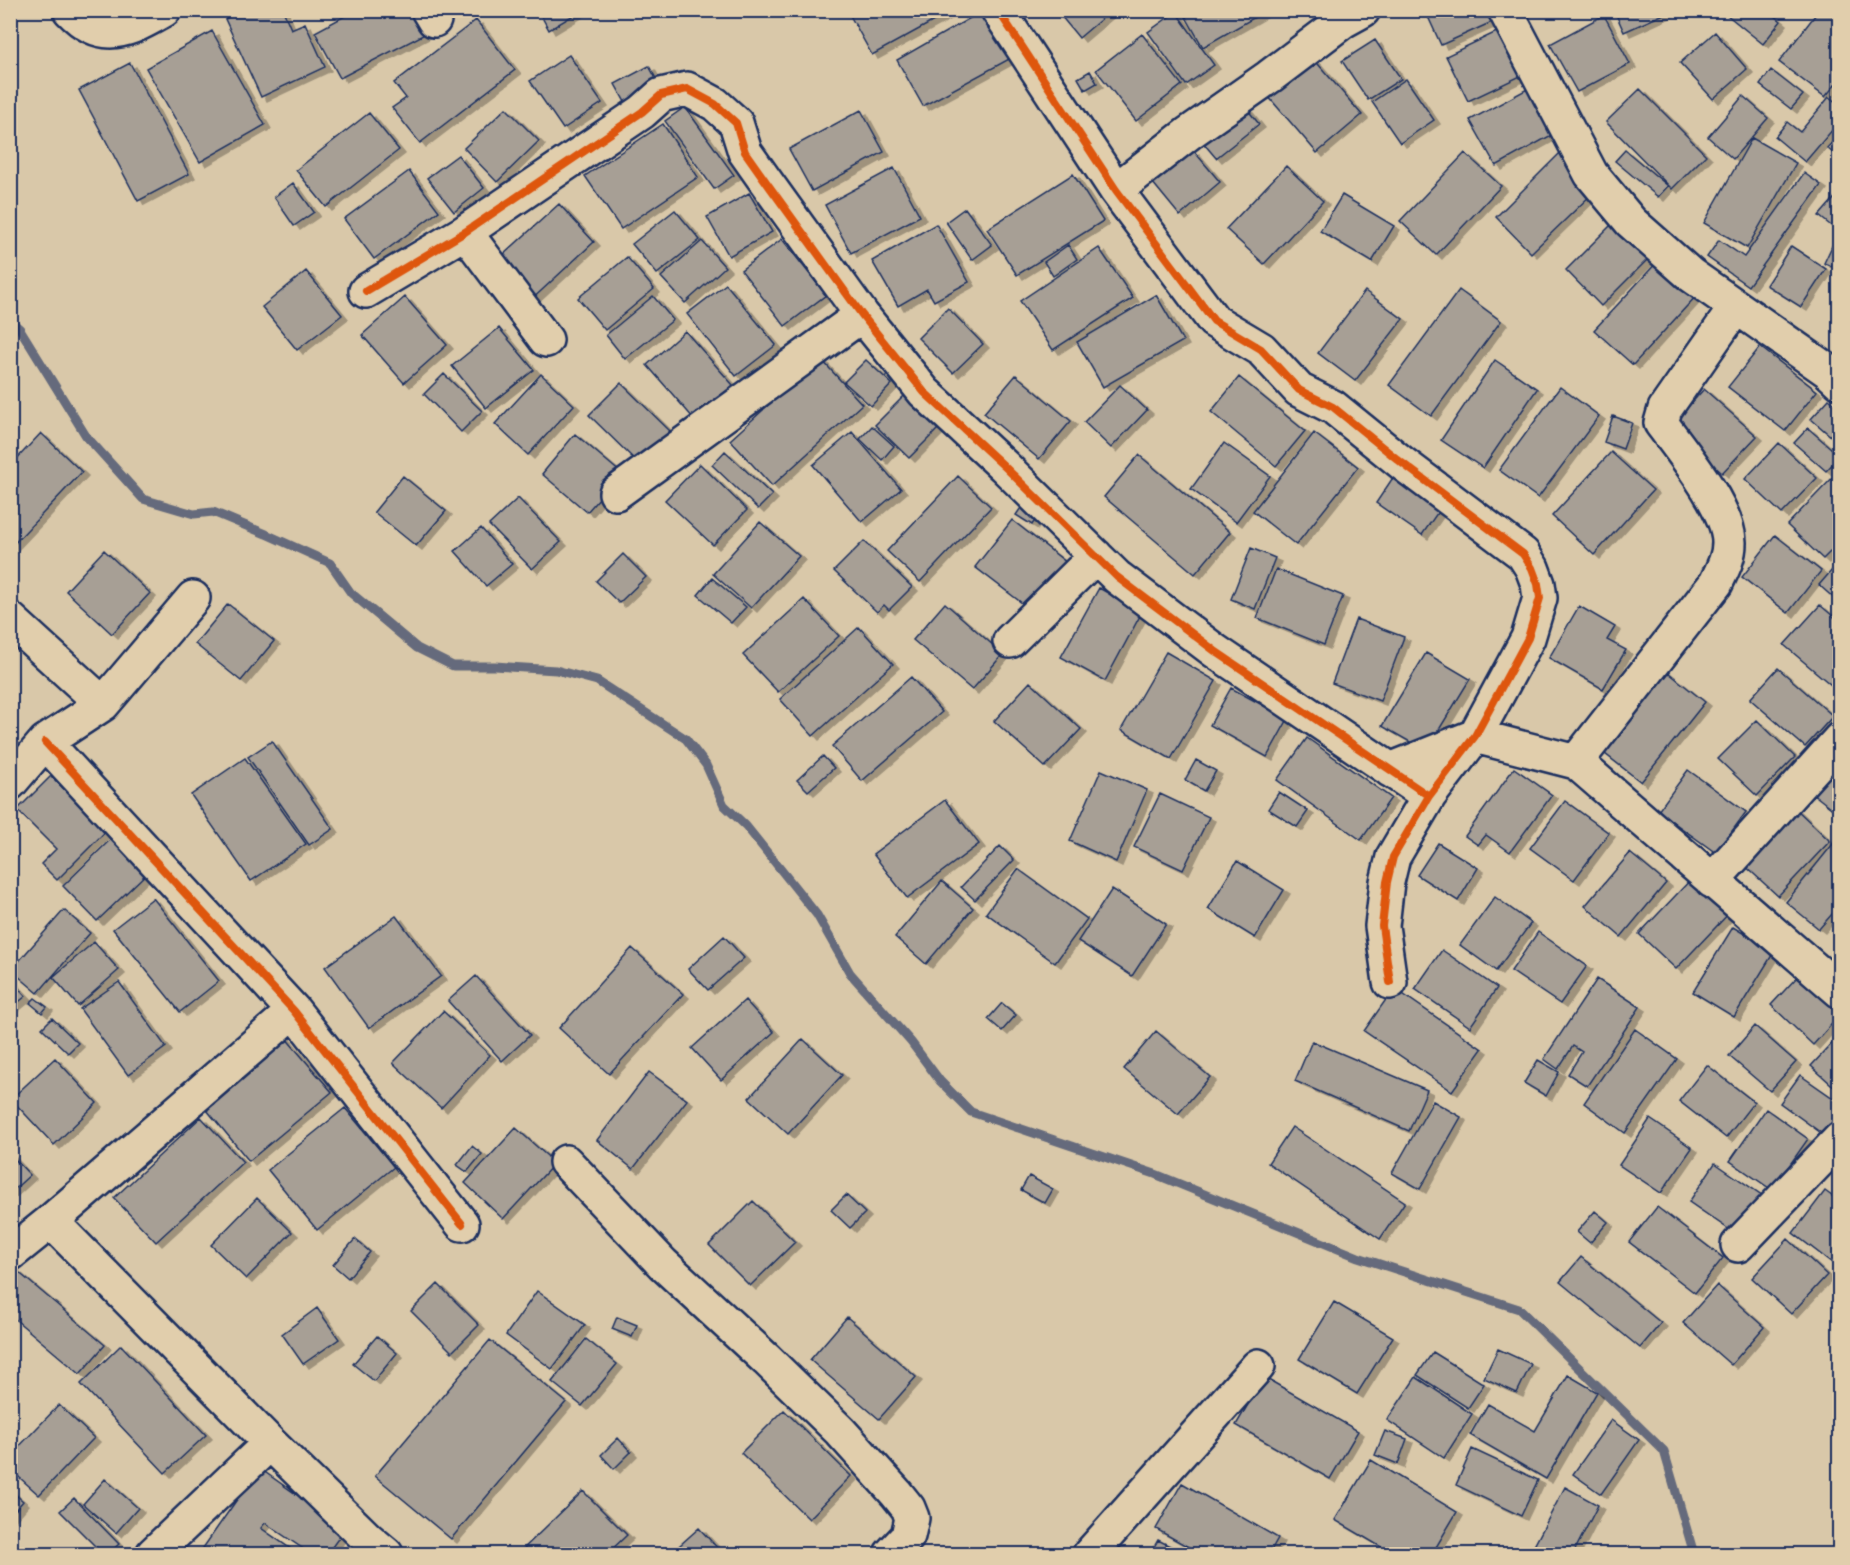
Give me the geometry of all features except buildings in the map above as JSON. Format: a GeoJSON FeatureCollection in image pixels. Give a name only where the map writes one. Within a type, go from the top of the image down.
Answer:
{"type":"FeatureCollection","features":[{"type":"Feature","properties":{"kind":"street"},"geometry":{"type":"LineString","coordinates":[[70,10],[81,22],[96,30],[107,31],[120,30],[144,22],[164,10]]}},
{"type":"Feature","properties":{"kind":"street"},"geometry":{"type":"LineString","coordinates":[[998,10],[1116,190],[1214,321],[1261,348],[1299,390],[1333,407],[1402,463],[1523,554],[1532,568],[1540,598],[1527,638],[1475,736],[1428,796],[1393,857],[1386,882],[1382,926],[1390,982]]}},
{"type":"Feature","properties":{"kind":"street"},"geometry":{"type":"LineString","coordinates":[[1116,190],[1189,133],[1343,21],[1363,10]]}},
{"type":"Feature","properties":{"kind":"street"},"geometry":{"type":"LineString","coordinates":[[1505,10],[1592,174],[1631,222],[1691,275],[1828,371],[1839,382]]}},
{"type":"Feature","properties":{"kind":"street"},"geometry":{"type":"LineString","coordinates":[[366,291],[465,232],[642,112],[661,96],[687,89],[715,104],[736,123],[745,152],[862,315],[924,392],[1117,577],[1215,651],[1428,796]]}},
{"type":"Feature","properties":{"kind":"street"},"geometry":{"type":"LineString","coordinates":[[465,232],[546,340]]}},
{"type":"Feature","properties":{"kind":"street"},"geometry":{"type":"LineString","coordinates":[[1576,762],[1716,583],[1726,564],[1729,536],[1724,517],[1684,453],[1661,423],[1665,409],[1736,307]]}},
{"type":"Feature","properties":{"kind":"street"},"geometry":{"type":"LineString","coordinates":[[616,493],[862,315]]}},
{"type":"Feature","properties":{"kind":"street"},"geometry":{"type":"LineString","coordinates":[[1010,641],[1096,556]]}},
{"type":"Feature","properties":{"kind":"street"},"geometry":{"type":"LineString","coordinates":[[10,783],[45,742],[103,704],[193,598]]}},
{"type":"Feature","properties":{"kind":"street"},"geometry":{"type":"LineString","coordinates":[[10,619],[103,704]]}},
{"type":"Feature","properties":{"kind":"street"},"geometry":{"type":"LineString","coordinates":[[1390,770],[1475,736],[1576,762],[1839,991]]}},
{"type":"Feature","properties":{"kind":"street"},"geometry":{"type":"LineString","coordinates":[[1712,881],[1839,739]]}},
{"type":"Feature","properties":{"kind":"street"},"geometry":{"type":"LineString","coordinates":[[45,742],[294,1011],[462,1224]]}},
{"type":"Feature","properties":{"kind":"street"},"geometry":{"type":"LineString","coordinates":[[10,1254],[294,1011]]}},
{"type":"Feature","properties":{"kind":"street"},"geometry":{"type":"LineString","coordinates":[[1738,1245],[1839,1139]]}},
{"type":"Feature","properties":{"kind":"street"},"geometry":{"type":"LineString","coordinates":[[566,1162],[663,1264],[767,1359],[840,1431],[896,1493],[908,1508],[912,1518],[908,1536],[892,1554]]}},
{"type":"Feature","properties":{"kind":"street"},"geometry":{"type":"LineString","coordinates":[[51,1221],[270,1443],[368,1539],[387,1554]]}},
{"type":"Feature","properties":{"kind":"street"},"geometry":{"type":"LineString","coordinates":[[1090,1554],[1258,1366]]}},
{"type":"Feature","properties":{"kind":"street"},"geometry":{"type":"LineString","coordinates":[[153,1554],[270,1443]]}},
{"type":"Feature","properties":{"kind":"waterway"},"geometry":{"type":"LineString","coordinates":[[10,320],[20,329],[86,436],[143,499],[194,514],[213,512],[330,563],[351,593],[417,648],[453,666],[556,670],[597,681],[686,739],[706,765],[724,805],[746,826],[817,915],[850,973],[911,1042],[940,1081],[971,1112],[1155,1174],[1358,1257],[1519,1309],[1664,1451],[1694,1554]]}},
{"type":"Feature","properties":{"kind":"cycle path"},"geometry":{"type":"LineString","coordinates":[[998,10],[1116,190],[1214,321],[1261,349],[1299,390],[1333,407],[1402,463],[1523,554],[1532,568],[1540,598],[1528,638],[1475,736],[1429,796],[1393,857],[1387,882],[1382,926],[1390,982]]}},
{"type":"Feature","properties":{"kind":"cycle path"},"geometry":{"type":"LineString","coordinates":[[366,291],[465,232],[642,112],[661,95],[687,89],[715,104],[736,123],[745,152],[862,315],[924,392],[1004,466],[1117,577],[1215,651],[1429,796]]}},
{"type":"Feature","properties":{"kind":"cycle path"},"geometry":{"type":"LineString","coordinates":[[45,742],[294,1011],[462,1224]]}}]}
